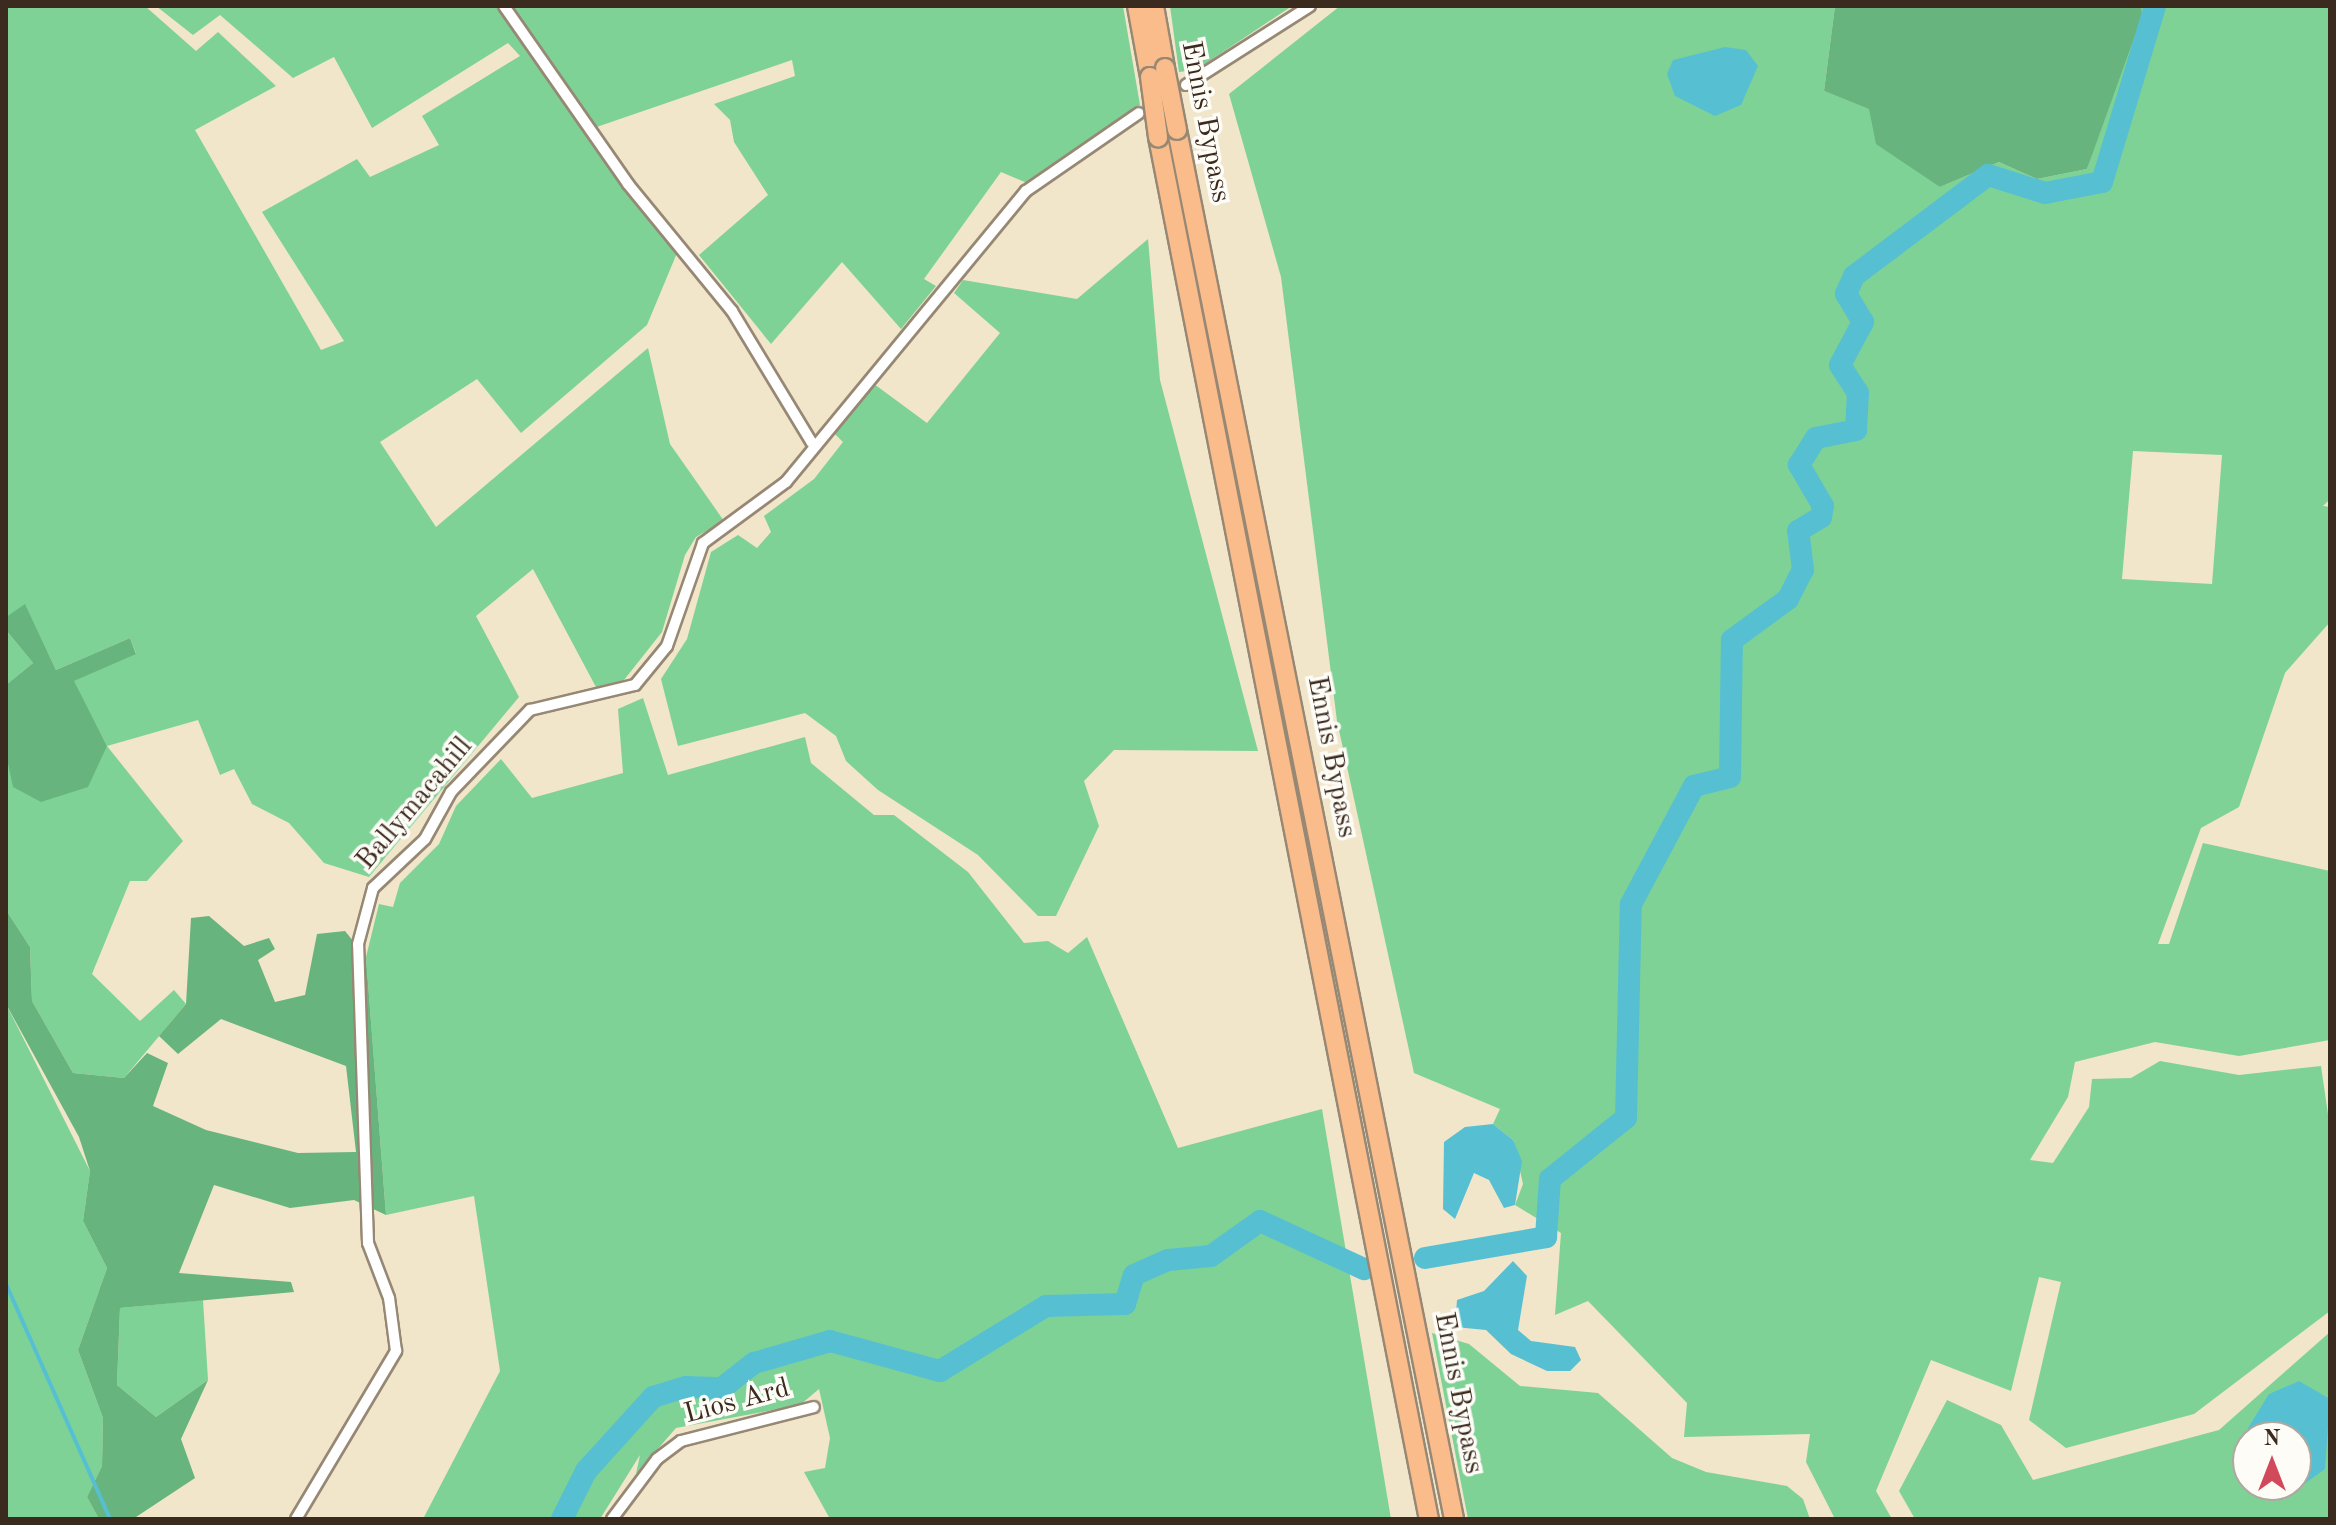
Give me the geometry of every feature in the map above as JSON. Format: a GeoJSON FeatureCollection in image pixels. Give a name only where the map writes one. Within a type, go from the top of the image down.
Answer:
{"type":"FeatureCollection","features":[{"type":"Feature","properties":{"kind":"highway","name":"Ennis Bypass"},"geometry":{"type":"LineString","coordinates":[[1137,6],[1177,130],[1454,1519]]}},
{"type":"Feature","properties":{"kind":"highway","name":"Ennis Bypass"},"geometry":{"type":"LineString","coordinates":[[1154,6],[1158,137],[1429,1519]]}},
{"type":"Feature","properties":{"kind":"highway"},"geometry":{"type":"LineString","coordinates":[[1447,1481],[1460,1519]]}},
{"type":"Feature","properties":{"kind":"street"},"geometry":{"type":"LineString","coordinates":[[504,6],[628,184],[732,311],[812,443]]}},
{"type":"Feature","properties":{"kind":"street"},"geometry":{"type":"LineString","coordinates":[[1186,85],[1310,6]]}},
{"type":"Feature","properties":{"kind":"street","name":"Ballymacahill"},"geometry":{"type":"LineString","coordinates":[[296,1519],[396,1351],[389,1298],[368,1243],[358,944],[373,888],[425,839],[451,792],[530,710],[635,685],[667,646],[703,543],[786,482],[812,443],[1026,191],[1139,113]]}},
{"type":"Feature","properties":{"kind":"street","name":"Lios Ard"},"geometry":{"type":"LineString","coordinates":[[612,1519],[657,1459],[681,1441],[814,1407]]}},
{"type":"Feature","properties":{"kind":"green space"},"geometry":{"type":"Polygon","coordinates":[[[6,6],[145,6],[196,51],[218,32],[276,86],[195,130],[321,350],[344,341],[262,212],[357,159],[370,177],[439,145],[422,116],[520,56],[508,43],[372,128],[334,57],[293,78],[220,15],[193,35],[156,6],[1123,6],[1140,105],[1027,183],[1001,172],[924,279],[936,286],[901,329],[842,262],[771,344],[699,255],[768,195],[734,142],[730,120],[714,104],[795,76],[792,60],[585,131],[677,253],[647,325],[521,433],[477,379],[380,442],[436,527],[648,348],[670,444],[724,521],[696,537],[685,555],[662,632],[624,680],[597,689],[533,569],[476,616],[519,697],[369,877],[324,863],[289,823],[252,804],[234,769],[220,775],[198,720],[107,746],[73,681],[136,653],[130,638],[56,670],[25,605],[6,617],[6,6]]]}},
{"type":"Feature","properties":{"kind":"green space"},"geometry":{"type":"Polygon","coordinates":[[[1170,6],[1292,6],[1196,70],[1179,72],[1170,6]]]}},
{"type":"Feature","properties":{"kind":"green space"},"geometry":{"type":"Polygon","coordinates":[[[1340,6],[1835,6],[1824,91],[1870,109],[1940,187],[1999,162],[2037,179],[2087,169],[2141,6],[2330,6],[2330,499],[2323,506],[2330,507],[2330,622],[2285,673],[2239,807],[2201,828],[2158,944],[2169,944],[2203,843],[2330,871],[2330,1040],[2239,1056],[2155,1042],[2075,1062],[2068,1097],[2030,1160],[2053,1163],[2089,1107],[2092,1079],[2131,1078],[2160,1061],[2239,1075],[2321,1066],[2330,1128],[2330,1311],[2194,1414],[2066,1448],[2029,1420],[2061,1282],[2039,1277],[2011,1391],[1931,1360],[1876,1491],[1892,1519],[1835,1519],[1806,1462],[1810,1434],[1684,1437],[1687,1403],[1588,1301],[1555,1315],[1561,1233],[1515,1205],[1523,1184],[1513,1140],[1493,1124],[1500,1109],[1414,1073],[1337,721],[1281,277],[1229,94],[1340,6]],[[2133,451],[2122,579],[2212,584],[2222,455],[2133,451]]]}},
{"type":"Feature","properties":{"kind":"green space"},"geometry":{"type":"Polygon","coordinates":[[[1835,6],[2141,6],[2142,16],[2087,169],[2037,179],[1999,162],[1940,187],[1876,144],[1869,109],[1824,91],[1835,6]]]}},
{"type":"Feature","properties":{"kind":"green space"},"geometry":{"type":"Polygon","coordinates":[[[1148,239],[1160,380],[1258,751],[1114,750],[1084,781],[1099,826],[1056,916],[1038,916],[978,855],[878,790],[846,761],[836,736],[805,713],[678,746],[661,679],[687,639],[711,552],[738,535],[757,548],[771,532],[764,516],[814,479],[843,442],[833,432],[874,384],[927,423],[1000,333],[954,293],[963,280],[1077,299],[1148,239]]]}},
{"type":"Feature","properties":{"kind":"green space"},"geometry":{"type":"Polygon","coordinates":[[[25,604],[56,670],[130,638],[136,654],[74,681],[107,746],[88,787],[41,802],[13,787],[6,754],[6,685],[33,663],[6,630],[6,617],[25,604]]]}},
{"type":"Feature","properties":{"kind":"green space"},"geometry":{"type":"Polygon","coordinates":[[[6,630],[33,663],[6,685],[6,630]]]}},
{"type":"Feature","properties":{"kind":"green space"},"geometry":{"type":"Polygon","coordinates":[[[643,698],[668,775],[805,737],[811,763],[874,815],[894,815],[968,872],[1024,943],[1048,941],[1068,953],[1087,937],[1178,1148],[1322,1109],[1391,1519],[830,1519],[804,1472],[825,1468],[830,1438],[819,1389],[800,1405],[676,1428],[636,1474],[640,1455],[600,1519],[423,1519],[500,1371],[474,1196],[386,1215],[366,957],[379,904],[393,907],[400,883],[439,844],[456,806],[501,759],[532,798],[623,773],[618,709],[643,698]]]}},
{"type":"Feature","properties":{"kind":"green space"},"geometry":{"type":"Polygon","coordinates":[[[107,746],[183,841],[147,881],[130,881],[92,974],[140,1021],[174,990],[186,1004],[124,1078],[73,1073],[32,1001],[30,947],[6,910],[6,754],[107,746]]]}},
{"type":"Feature","properties":{"kind":"green space"},"geometry":{"type":"Polygon","coordinates":[[[6,910],[30,947],[32,1001],[73,1073],[124,1078],[147,1053],[168,1063],[153,1106],[206,1130],[298,1153],[356,1152],[346,1066],[221,1019],[178,1054],[159,1036],[186,1004],[191,918],[209,916],[244,946],[269,938],[275,949],[258,960],[275,1002],[305,995],[317,934],[345,931],[366,957],[386,1215],[354,1200],[290,1208],[214,1185],[179,1273],[291,1282],[294,1292],[120,1308],[117,1385],[156,1417],[208,1380],[181,1439],[195,1478],[133,1519],[99,1519],[87,1497],[102,1466],[103,1418],[78,1350],[107,1268],[83,1221],[90,1171],[79,1137],[6,1004],[6,910]]]}},
{"type":"Feature","properties":{"kind":"green space"},"geometry":{"type":"Polygon","coordinates":[[[6,1004],[90,1171],[83,1221],[107,1268],[78,1350],[103,1418],[102,1466],[87,1497],[99,1519],[6,1519],[6,1004]]]}},
{"type":"Feature","properties":{"kind":"green space"},"geometry":{"type":"Polygon","coordinates":[[[203,1300],[208,1380],[156,1417],[117,1385],[120,1308],[203,1300]]]}},
{"type":"Feature","properties":{"kind":"green space"},"geometry":{"type":"Polygon","coordinates":[[[2330,1332],[2330,1519],[1915,1519],[1899,1491],[1947,1400],[2001,1425],[2033,1480],[2219,1430],[2330,1332]]]}},
{"type":"Feature","properties":{"kind":"green space"},"geometry":{"type":"Polygon","coordinates":[[[1432,1333],[1469,1344],[1520,1386],[1598,1393],[1672,1458],[1706,1472],[1787,1486],[1803,1499],[1810,1519],[1468,1519],[1432,1333]]]}},
{"type":"Feature","properties":{"kind":"water"},"geometry":{"type":"Polygon","coordinates":[[[1725,47],[1746,50],[1758,66],[1741,105],[1715,116],[1675,96],[1667,74],[1673,60],[1725,47]]]}},
{"type":"Feature","properties":{"kind":"water"},"geometry":{"type":"Polygon","coordinates":[[[1493,1124],[1513,1140],[1522,1161],[1515,1205],[1504,1208],[1489,1180],[1474,1173],[1455,1219],[1443,1209],[1444,1142],[1465,1127],[1493,1124]]]}},
{"type":"Feature","properties":{"kind":"water"},"geometry":{"type":"Polygon","coordinates":[[[1513,1261],[1527,1276],[1518,1330],[1531,1341],[1575,1347],[1581,1360],[1570,1371],[1547,1371],[1511,1354],[1486,1330],[1455,1327],[1457,1300],[1484,1291],[1513,1261]]]}},
{"type":"Feature","properties":{"kind":"water"},"geometry":{"type":"Polygon","coordinates":[[[2299,1381],[2330,1399],[2325,1469],[2312,1478],[2312,1421],[2252,1421],[2269,1394],[2299,1381]]]}},
{"type":"Feature","properties":{"kind":"waterway"},"geometry":{"type":"LineString","coordinates":[[1425,1258],[1546,1237],[1550,1179],[1626,1118],[1631,904],[1694,786],[1730,777],[1732,640],[1788,599],[1803,570],[1798,531],[1821,517],[1823,506],[1799,465],[1816,438],[1856,430],[1858,393],[1840,365],[1863,322],[1846,294],[1854,276],[1988,175],[2045,193],[2102,182],[2155,6]]}},
{"type":"Feature","properties":{"kind":"waterway"},"geometry":{"type":"LineString","coordinates":[[562,1519],[586,1471],[653,1397],[686,1387],[722,1388],[754,1363],[830,1341],[940,1371],[1046,1306],[1125,1304],[1134,1275],[1168,1260],[1211,1256],[1260,1221],[1364,1269]]}},
{"type":"Feature","properties":{"kind":"waterway"},"geometry":{"type":"LineString","coordinates":[[6,1284],[110,1519]]}}]}
